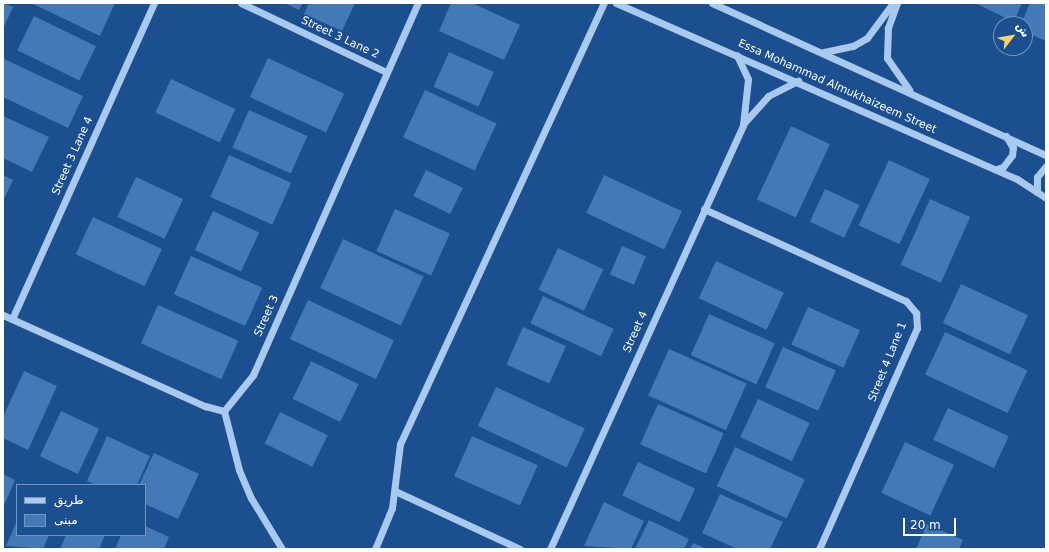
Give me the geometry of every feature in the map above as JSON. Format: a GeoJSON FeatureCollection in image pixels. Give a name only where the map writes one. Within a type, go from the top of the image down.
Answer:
{"type":"FeatureCollection","features":[{"type":"Feature","properties":{"kind":"street","name":"Street 3 Lane 4"},"geometry":{"type":"LineString","coordinates":[[12,319],[154,3]]}},
{"type":"Feature","properties":{"kind":"street","name":"Street 3 Lane 2"},"geometry":{"type":"LineString","coordinates":[[242,3],[386,72]]}},
{"type":"Feature","properties":{"kind":"street","name":"Street 3"},"geometry":{"type":"LineString","coordinates":[[224,411],[252,375],[418,3]]}},
{"type":"Feature","properties":{"kind":"street"},"geometry":{"type":"LineString","coordinates":[[375,549],[392,508],[395,491],[394,471],[400,444],[604,3]]}},
{"type":"Feature","properties":{"kind":"street","name":"Essa Mohammad Almukhaizeem Street"},"geometry":{"type":"LineString","coordinates":[[616,3],[798,81],[996,169],[1046,198]]}},
{"type":"Feature","properties":{"kind":"street"},"geometry":{"type":"LineString","coordinates":[[637,3],[642,14]]}},
{"type":"Feature","properties":{"kind":"street"},"geometry":{"type":"LineString","coordinates":[[712,3],[911,92],[1046,155]]}},
{"type":"Feature","properties":{"kind":"street"},"geometry":{"type":"LineString","coordinates":[[823,52],[853,46],[867,38],[893,3]]}},
{"type":"Feature","properties":{"kind":"street"},"geometry":{"type":"LineString","coordinates":[[897,3],[888,28],[887,58],[911,92]]}},
{"type":"Feature","properties":{"kind":"street","name":"Street 4"},"geometry":{"type":"LineString","coordinates":[[737,55],[748,79],[743,125]]}},
{"type":"Feature","properties":{"kind":"street","name":"Street 4"},"geometry":{"type":"LineString","coordinates":[[550,549],[743,125],[768,96],[798,81]]}},
{"type":"Feature","properties":{"kind":"street"},"geometry":{"type":"LineString","coordinates":[[996,169],[1003,167],[1012,155],[1013,148],[1005,135]]}},
{"type":"Feature","properties":{"kind":"street"},"geometry":{"type":"LineString","coordinates":[[1037,192],[1037,177],[1046,166]]}},
{"type":"Feature","properties":{"kind":"street","name":"Street 4 Lane 1"},"geometry":{"type":"LineString","coordinates":[[704,209],[906,300],[916,313],[917,328],[819,549]]}},
{"type":"Feature","properties":{"kind":"street"},"geometry":{"type":"LineString","coordinates":[[3,315],[224,411],[239,470],[251,498],[282,549]]}},
{"type":"Feature","properties":{"kind":"street"},"geometry":{"type":"LineString","coordinates":[[395,491],[520,549]]}},
{"type":"Feature","properties":{"kind":"building"},"geometry":{"type":"Polygon","coordinates":[[[3,3],[13,7],[3,29],[3,3]]]}},
{"type":"Feature","properties":{"kind":"building"},"geometry":{"type":"Polygon","coordinates":[[[31,3],[115,3],[100,36],[31,3]]]}},
{"type":"Feature","properties":{"kind":"building"},"geometry":{"type":"Polygon","coordinates":[[[284,3],[303,3],[299,10],[284,3]]]}},
{"type":"Feature","properties":{"kind":"building"},"geometry":{"type":"Polygon","coordinates":[[[309,3],[355,3],[342,31],[304,14],[309,3]]]}},
{"type":"Feature","properties":{"kind":"building"},"geometry":{"type":"Polygon","coordinates":[[[451,3],[472,3],[520,25],[504,60],[439,31],[451,3]]]}},
{"type":"Feature","properties":{"kind":"building"},"geometry":{"type":"Polygon","coordinates":[[[975,3],[1022,3],[1017,16],[1002,16],[975,3]]]}},
{"type":"Feature","properties":{"kind":"building"},"geometry":{"type":"Polygon","coordinates":[[[1030,3],[1046,3],[1046,41],[1033,35],[1033,16],[1024,16],[1030,3]]]}},
{"type":"Feature","properties":{"kind":"building"},"geometry":{"type":"Polygon","coordinates":[[[34,16],[96,46],[79,80],[17,50],[34,16]]]}},
{"type":"Feature","properties":{"kind":"building"},"geometry":{"type":"Polygon","coordinates":[[[449,52],[494,72],[478,107],[434,87],[449,52]]]}},
{"type":"Feature","properties":{"kind":"building"},"geometry":{"type":"Polygon","coordinates":[[[268,58],[344,93],[326,132],[250,97],[268,58]]]}},
{"type":"Feature","properties":{"kind":"building"},"geometry":{"type":"Polygon","coordinates":[[[4,59],[83,96],[68,128],[3,97],[4,59]]]}},
{"type":"Feature","properties":{"kind":"building"},"geometry":{"type":"Polygon","coordinates":[[[171,79],[235,109],[220,143],[155,113],[171,79]]]}},
{"type":"Feature","properties":{"kind":"building"},"geometry":{"type":"Polygon","coordinates":[[[425,90],[497,123],[475,171],[403,137],[425,90]]]}},
{"type":"Feature","properties":{"kind":"building"},"geometry":{"type":"Polygon","coordinates":[[[249,110],[307,136],[291,173],[232,147],[249,110]]]}},
{"type":"Feature","properties":{"kind":"building"},"geometry":{"type":"Polygon","coordinates":[[[3,116],[49,137],[32,172],[3,158],[3,116]]]}},
{"type":"Feature","properties":{"kind":"building"},"geometry":{"type":"Polygon","coordinates":[[[791,126],[830,144],[796,218],[757,199],[791,126]]]}},
{"type":"Feature","properties":{"kind":"building"},"geometry":{"type":"Polygon","coordinates":[[[229,155],[291,183],[272,225],[210,197],[229,155]]]}},
{"type":"Feature","properties":{"kind":"building"},"geometry":{"type":"Polygon","coordinates":[[[889,160],[930,179],[899,244],[859,225],[889,160]]]}},
{"type":"Feature","properties":{"kind":"building"},"geometry":{"type":"Polygon","coordinates":[[[426,170],[463,188],[450,214],[413,196],[426,170]]]}},
{"type":"Feature","properties":{"kind":"building"},"geometry":{"type":"Polygon","coordinates":[[[3,175],[13,180],[3,201],[3,175]]]}},
{"type":"Feature","properties":{"kind":"building"},"geometry":{"type":"Polygon","coordinates":[[[604,175],[682,211],[664,249],[586,213],[604,175]]]}},
{"type":"Feature","properties":{"kind":"building"},"geometry":{"type":"Polygon","coordinates":[[[136,177],[183,199],[165,239],[117,217],[136,177]]]}},
{"type":"Feature","properties":{"kind":"building"},"geometry":{"type":"Polygon","coordinates":[[[825,189],[859,205],[844,238],[810,222],[825,189]]]}},
{"type":"Feature","properties":{"kind":"building"},"geometry":{"type":"Polygon","coordinates":[[[930,199],[970,217],[941,283],[901,265],[930,199]]]}},
{"type":"Feature","properties":{"kind":"building"},"geometry":{"type":"Polygon","coordinates":[[[395,209],[450,233],[431,275],[376,251],[395,209]]]}},
{"type":"Feature","properties":{"kind":"building"},"geometry":{"type":"Polygon","coordinates":[[[213,211],[259,233],[241,272],[195,250],[213,211]]]}},
{"type":"Feature","properties":{"kind":"building"},"geometry":{"type":"Polygon","coordinates":[[[93,217],[162,249],[145,286],[76,254],[93,217]]]}},
{"type":"Feature","properties":{"kind":"building"},"geometry":{"type":"Polygon","coordinates":[[[343,239],[424,277],[401,326],[320,288],[343,239]]]}},
{"type":"Feature","properties":{"kind":"building"},"geometry":{"type":"Polygon","coordinates":[[[622,246],[646,256],[634,285],[610,275],[622,246]]]}},
{"type":"Feature","properties":{"kind":"building"},"geometry":{"type":"Polygon","coordinates":[[[558,248],[603,269],[584,311],[539,290],[558,248]]]}},
{"type":"Feature","properties":{"kind":"building"},"geometry":{"type":"Polygon","coordinates":[[[191,256],[262,288],[245,326],[174,294],[191,256]]]}},
{"type":"Feature","properties":{"kind":"building"},"geometry":{"type":"Polygon","coordinates":[[[716,261],[784,293],[767,330],[699,298],[716,261]]]}},
{"type":"Feature","properties":{"kind":"building"},"geometry":{"type":"Polygon","coordinates":[[[961,284],[1028,315],[1010,354],[943,323],[961,284]]]}},
{"type":"Feature","properties":{"kind":"building"},"geometry":{"type":"Polygon","coordinates":[[[543,296],[614,329],[601,356],[530,323],[543,296]]]}},
{"type":"Feature","properties":{"kind":"building"},"geometry":{"type":"Polygon","coordinates":[[[308,300],[394,340],[376,379],[290,339],[308,300]]]}},
{"type":"Feature","properties":{"kind":"building"},"geometry":{"type":"Polygon","coordinates":[[[158,305],[238,341],[221,379],[141,343],[158,305]]]}},
{"type":"Feature","properties":{"kind":"building"},"geometry":{"type":"Polygon","coordinates":[[[808,307],[860,330],[843,368],[791,344],[808,307]]]}},
{"type":"Feature","properties":{"kind":"building"},"geometry":{"type":"Polygon","coordinates":[[[709,314],[775,343],[756,384],[691,355],[709,314]]]}},
{"type":"Feature","properties":{"kind":"building"},"geometry":{"type":"Polygon","coordinates":[[[523,327],[566,346],[549,384],[506,364],[523,327]]]}},
{"type":"Feature","properties":{"kind":"building"},"geometry":{"type":"Polygon","coordinates":[[[945,332],[1027,370],[1008,413],[925,375],[945,332]]]}},
{"type":"Feature","properties":{"kind":"building"},"geometry":{"type":"Polygon","coordinates":[[[783,347],[836,371],[818,411],[765,387],[783,347]]]}},
{"type":"Feature","properties":{"kind":"building"},"geometry":{"type":"Polygon","coordinates":[[[669,349],[747,384],[726,430],[648,396],[669,349]]]}},
{"type":"Feature","properties":{"kind":"building"},"geometry":{"type":"Polygon","coordinates":[[[311,361],[359,384],[340,422],[293,399],[311,361]]]}},
{"type":"Feature","properties":{"kind":"building"},"geometry":{"type":"Polygon","coordinates":[[[24,371],[57,386],[28,450],[3,438],[3,417],[24,371]]]}},
{"type":"Feature","properties":{"kind":"building"},"geometry":{"type":"Polygon","coordinates":[[[496,387],[585,428],[567,467],[478,426],[496,387]]]}},
{"type":"Feature","properties":{"kind":"building"},"geometry":{"type":"Polygon","coordinates":[[[758,399],[810,423],[792,461],[740,437],[758,399]]]}},
{"type":"Feature","properties":{"kind":"building"},"geometry":{"type":"Polygon","coordinates":[[[658,404],[724,433],[706,473],[640,444],[658,404]]]}},
{"type":"Feature","properties":{"kind":"building"},"geometry":{"type":"Polygon","coordinates":[[[948,408],[1009,436],[994,468],[933,440],[948,408]]]}},
{"type":"Feature","properties":{"kind":"building"},"geometry":{"type":"Polygon","coordinates":[[[61,411],[99,429],[78,474],[40,456],[61,411]]]}},
{"type":"Feature","properties":{"kind":"building"},"geometry":{"type":"Polygon","coordinates":[[[280,412],[328,435],[312,467],[265,443],[280,412]]]}},
{"type":"Feature","properties":{"kind":"building"},"geometry":{"type":"Polygon","coordinates":[[[107,436],[150,456],[137,484],[94,484],[87,481],[107,436]]]}},
{"type":"Feature","properties":{"kind":"building"},"geometry":{"type":"Polygon","coordinates":[[[472,436],[538,465],[520,505],[454,476],[472,436]]]}},
{"type":"Feature","properties":{"kind":"building"},"geometry":{"type":"Polygon","coordinates":[[[905,442],[954,465],[930,516],[881,493],[905,442]]]}},
{"type":"Feature","properties":{"kind":"building"},"geometry":{"type":"Polygon","coordinates":[[[735,447],[805,480],[787,519],[717,486],[735,447]]]}},
{"type":"Feature","properties":{"kind":"building"},"geometry":{"type":"Polygon","coordinates":[[[154,453],[199,474],[178,519],[146,504],[146,484],[139,484],[154,453]]]}},
{"type":"Feature","properties":{"kind":"building"},"geometry":{"type":"Polygon","coordinates":[[[638,462],[695,489],[679,522],[622,496],[638,462]]]}},
{"type":"Feature","properties":{"kind":"building"},"geometry":{"type":"Polygon","coordinates":[[[3,474],[15,480],[3,508],[3,474]]]}},
{"type":"Feature","properties":{"kind":"building"},"geometry":{"type":"Polygon","coordinates":[[[720,494],[783,522],[770,549],[737,549],[702,533],[720,494]]]}},
{"type":"Feature","properties":{"kind":"building"},"geometry":{"type":"Polygon","coordinates":[[[604,502],[644,521],[631,549],[584,546],[604,502]]]}},
{"type":"Feature","properties":{"kind":"building"},"geometry":{"type":"Polygon","coordinates":[[[649,520],[689,539],[684,549],[635,549],[649,520]]]}},
{"type":"Feature","properties":{"kind":"building"},"geometry":{"type":"Polygon","coordinates":[[[16,523],[16,536],[49,536],[43,549],[6,546],[16,523]]]}},
{"type":"Feature","properties":{"kind":"building"},"geometry":{"type":"Polygon","coordinates":[[[927,524],[963,540],[959,549],[916,549],[927,524]]]}},
{"type":"Feature","properties":{"kind":"building"},"geometry":{"type":"Polygon","coordinates":[[[146,526],[169,537],[164,549],[115,549],[121,536],[146,536],[146,526]]]}},
{"type":"Feature","properties":{"kind":"building"},"geometry":{"type":"Polygon","coordinates":[[[66,536],[105,536],[99,549],[60,549],[66,536]]]}},
{"type":"Feature","properties":{"kind":"building"},"geometry":{"type":"Polygon","coordinates":[[[693,543],[707,549],[690,549],[693,543]]]}}]}
